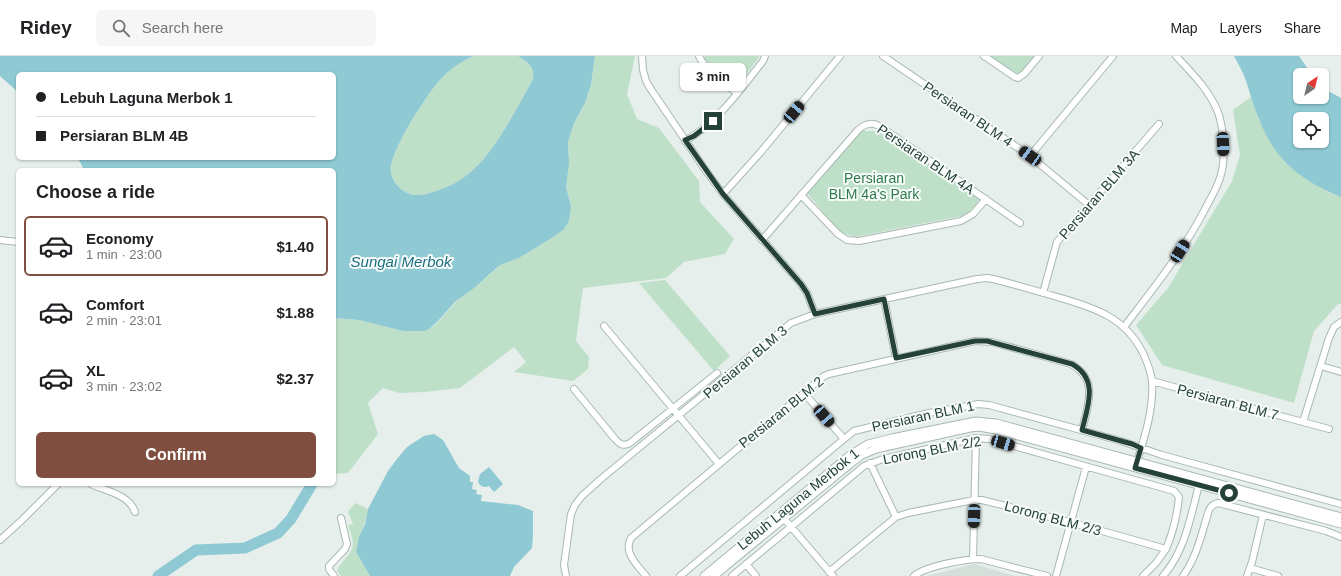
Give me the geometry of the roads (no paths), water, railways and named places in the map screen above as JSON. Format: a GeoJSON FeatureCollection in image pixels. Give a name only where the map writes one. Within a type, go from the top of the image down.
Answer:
{"type":"FeatureCollection","features":[{"type":"Feature","properties":{"kind":"street"},"geometry":{"type":"LineString","coordinates":[[642,56],[643,70],[646,81],[685,140],[723,194],[801,284],[807,293],[815,314]]}},
{"type":"Feature","properties":{"kind":"street"},"geometry":{"type":"LineString","coordinates":[[699,56],[703,64],[708,69],[737,93]]}},
{"type":"Feature","properties":{"kind":"street"},"geometry":{"type":"LineString","coordinates":[[685,140],[694,136],[713,121],[764,61],[765,56]]}},
{"type":"Feature","properties":{"kind":"street"},"geometry":{"type":"LineString","coordinates":[[723,194],[760,153],[840,56]]}},
{"type":"Feature","properties":{"kind":"street","name":"Persiaran BLM 4"},"geometry":{"type":"LineString","coordinates":[[883,56],[1030,156],[1089,205]]}},
{"type":"Feature","properties":{"kind":"street"},"geometry":{"type":"LineString","coordinates":[[984,56],[1016,78],[1024,74],[1039,56]]}},
{"type":"Feature","properties":{"kind":"street"},"geometry":{"type":"LineString","coordinates":[[1030,156],[1113,56]]}},
{"type":"Feature","properties":{"kind":"street"},"geometry":{"type":"LineString","coordinates":[[1124,326],[1163,277],[1180,251],[1212,196],[1220,179],[1222,170],[1222,134],[1218,113],[1211,98],[1176,56]]}},
{"type":"Feature","properties":{"kind":"street","name":"Persiaran BLM 4A"},"geometry":{"type":"LineString","coordinates":[[762,240],[858,130],[863,126],[872,123],[880,126],[1020,223]]}},
{"type":"Feature","properties":{"kind":"street","name":"Persiaran BLM 3A"},"geometry":{"type":"LineString","coordinates":[[1043,293],[1057,242],[1158,124]]}},
{"type":"Feature","properties":{"kind":"street","name":"Persiaran BLM 4A"},"geometry":{"type":"LineString","coordinates":[[801,195],[838,234],[847,240],[859,241],[961,221],[973,214],[986,199]]}},
{"type":"Feature","properties":{"kind":"street"},"geometry":{"type":"LineString","coordinates":[[0,240],[16,242]]}},
{"type":"Feature","properties":{"kind":"street","name":"Persiaran BLM 3"},"geometry":{"type":"LineString","coordinates":[[566,576],[564,565],[570,518],[578,501],[602,478],[791,323],[815,314],[981,278],[993,279],[1089,306],[1124,326],[1136,340],[1150,368],[1152,382],[1150,407],[1136,465]]}},
{"type":"Feature","properties":{"kind":"street"},"geometry":{"type":"LineString","coordinates":[[884,299],[896,358]]}},
{"type":"Feature","properties":{"kind":"street"},"geometry":{"type":"LineString","coordinates":[[1303,422],[1330,333],[1341,322]]}},
{"type":"Feature","properties":{"kind":"street"},"geometry":{"type":"LineString","coordinates":[[604,326],[719,464]]}},
{"type":"Feature","properties":{"kind":"street","name":"Persiaran BLM 2"},"geometry":{"type":"LineString","coordinates":[[646,576],[631,556],[628,545],[631,538],[804,392],[824,376],[829,374],[975,341],[987,341],[1072,364],[1082,373],[1090,386],[1090,396],[1082,430]]}},
{"type":"Feature","properties":{"kind":"street"},"geometry":{"type":"LineString","coordinates":[[1321,366],[1341,372]]}},
{"type":"Feature","properties":{"kind":"street"},"geometry":{"type":"LineString","coordinates":[[574,389],[615,439],[622,445],[625,445],[630,443],[717,373]]}},
{"type":"Feature","properties":{"kind":"street","name":"Persiaran BLM 7"},"geometry":{"type":"LineString","coordinates":[[1152,382],[1329,429]]}},
{"type":"Feature","properties":{"kind":"street"},"geometry":{"type":"LineString","coordinates":[[804,392],[844,439]]}},
{"type":"Feature","properties":{"kind":"street","name":"Persiaran BLM 1"},"geometry":{"type":"LineString","coordinates":[[680,576],[854,431],[929,413],[983,404],[1032,416],[1132,444],[1162,455],[1341,504]]}},
{"type":"Feature","properties":{"kind":"street","name":"Lebuh Laguna Merbok 1"},"geometry":{"type":"LineString","coordinates":[[704,576],[867,452],[979,427],[1341,517]]}},
{"type":"Feature","properties":{"kind":"street"},"geometry":{"type":"LineString","coordinates":[[973,559],[976,438]]}},
{"type":"Feature","properties":{"kind":"street","name":"Lorong BLM 2/2"},"geometry":{"type":"LineString","coordinates":[[732,576],[859,470],[870,463],[976,438],[989,439],[1171,490],[1177,493],[1179,497],[1178,506],[1170,540],[1166,549]]}},
{"type":"Feature","properties":{"kind":"street"},"geometry":{"type":"LineString","coordinates":[[870,463],[896,517]]}},
{"type":"Feature","properties":{"kind":"street"},"geometry":{"type":"LineString","coordinates":[[1056,576],[1086,467]]}},
{"type":"Feature","properties":{"kind":"street"},"geometry":{"type":"LineString","coordinates":[[1163,576],[1174,562],[1184,540],[1200,482]]}},
{"type":"Feature","properties":{"kind":"street","name":"Lebuh Laguna Merbok 1"},"geometry":{"type":"LineString","coordinates":[[1200,482],[1341,524]]}},
{"type":"Feature","properties":{"kind":"street"},"geometry":{"type":"LineString","coordinates":[[0,540],[56,486]]}},
{"type":"Feature","properties":{"kind":"street"},"geometry":{"type":"LineString","coordinates":[[95,486],[124,499],[131,504],[135,512]]}},
{"type":"Feature","properties":{"kind":"street","name":"Lorong BLM 2/3"},"geometry":{"type":"LineString","coordinates":[[831,574],[896,517],[908,513],[974,500],[998,503],[1166,549]]}},
{"type":"Feature","properties":{"kind":"street"},"geometry":{"type":"LineString","coordinates":[[1183,576],[1191,562],[1209,510],[1212,505],[1218,503],[1341,537]]}},
{"type":"Feature","properties":{"kind":"street"},"geometry":{"type":"LineString","coordinates":[[782,516],[831,574]]}},
{"type":"Feature","properties":{"kind":"street","name":"Lebuh Laguna Merbok 1"},"geometry":{"type":"LineString","coordinates":[[714,576],[782,516]]}},
{"type":"Feature","properties":{"kind":"street"},"geometry":{"type":"LineString","coordinates":[[1247,576],[1263,516]]}},
{"type":"Feature","properties":{"kind":"street"},"geometry":{"type":"LineString","coordinates":[[334,576],[329,569],[329,566],[345,549],[347,544],[341,518]]}},
{"type":"Feature","properties":{"kind":"street"},"geometry":{"type":"LineString","coordinates":[[1143,576],[1156,563],[1166,549]]}},
{"type":"Feature","properties":{"kind":"street"},"geometry":{"type":"LineString","coordinates":[[914,576],[926,569],[973,559],[993,561],[1047,576]]}},
{"type":"Feature","properties":{"kind":"street"},"geometry":{"type":"LineString","coordinates":[[746,564],[756,576]]}},
{"type":"Feature","properties":{"kind":"street"},"geometry":{"type":"LineString","coordinates":[[1250,568],[1278,576]]}},
{"type":"Feature","properties":{"kind":"water","name":"Sungai Merbok"},"geometry":{"type":"Polygon","coordinates":[[[0,56],[474,56],[464,60],[451,69],[434,87],[409,125],[395,153],[391,164],[391,173],[395,182],[405,192],[419,195],[439,190],[462,179],[478,165],[496,143],[533,79],[532,68],[518,56],[595,56],[591,85],[585,103],[574,123],[568,142],[569,163],[566,187],[571,206],[569,221],[564,229],[555,236],[519,258],[500,265],[474,288],[455,302],[429,329],[424,331],[403,331],[359,320],[336,318],[336,168],[83,168],[79,160],[336,160],[336,72],[16,72],[16,90],[0,76],[0,56]]]}},
{"type":"Feature","properties":{"kind":"water"},"geometry":{"type":"Polygon","coordinates":[[[1234,56],[1299,56],[1307,68],[1293,68],[1293,104],[1329,104],[1329,92],[1341,98],[1341,197],[1314,184],[1281,158],[1265,134],[1245,78],[1234,56]]]}},
{"type":"Feature","properties":{"kind":"water"},"geometry":{"type":"Polygon","coordinates":[[[434,434],[443,440],[459,468],[470,476],[470,482],[473,482],[472,489],[477,490],[476,494],[482,495],[481,501],[518,505],[533,511],[532,548],[514,567],[510,576],[370,576],[356,552],[368,509],[388,471],[407,447],[424,436],[434,434]]]}},
{"type":"Feature","properties":{"kind":"water"},"geometry":{"type":"Polygon","coordinates":[[[489,467],[503,484],[494,492],[489,486],[481,486],[478,481],[480,474],[489,467]]]}},
{"type":"Feature","properties":{"kind":"waterway"},"geometry":{"type":"LineString","coordinates":[[158,576],[196,550],[245,548],[278,533],[291,519],[311,486]]}},
{"type":"Feature","properties":{"kind":"park label","name":"Persiaran BLM 4a's Park"},"geometry":{"type":"Point","coordinates":[874,186]}}]}
